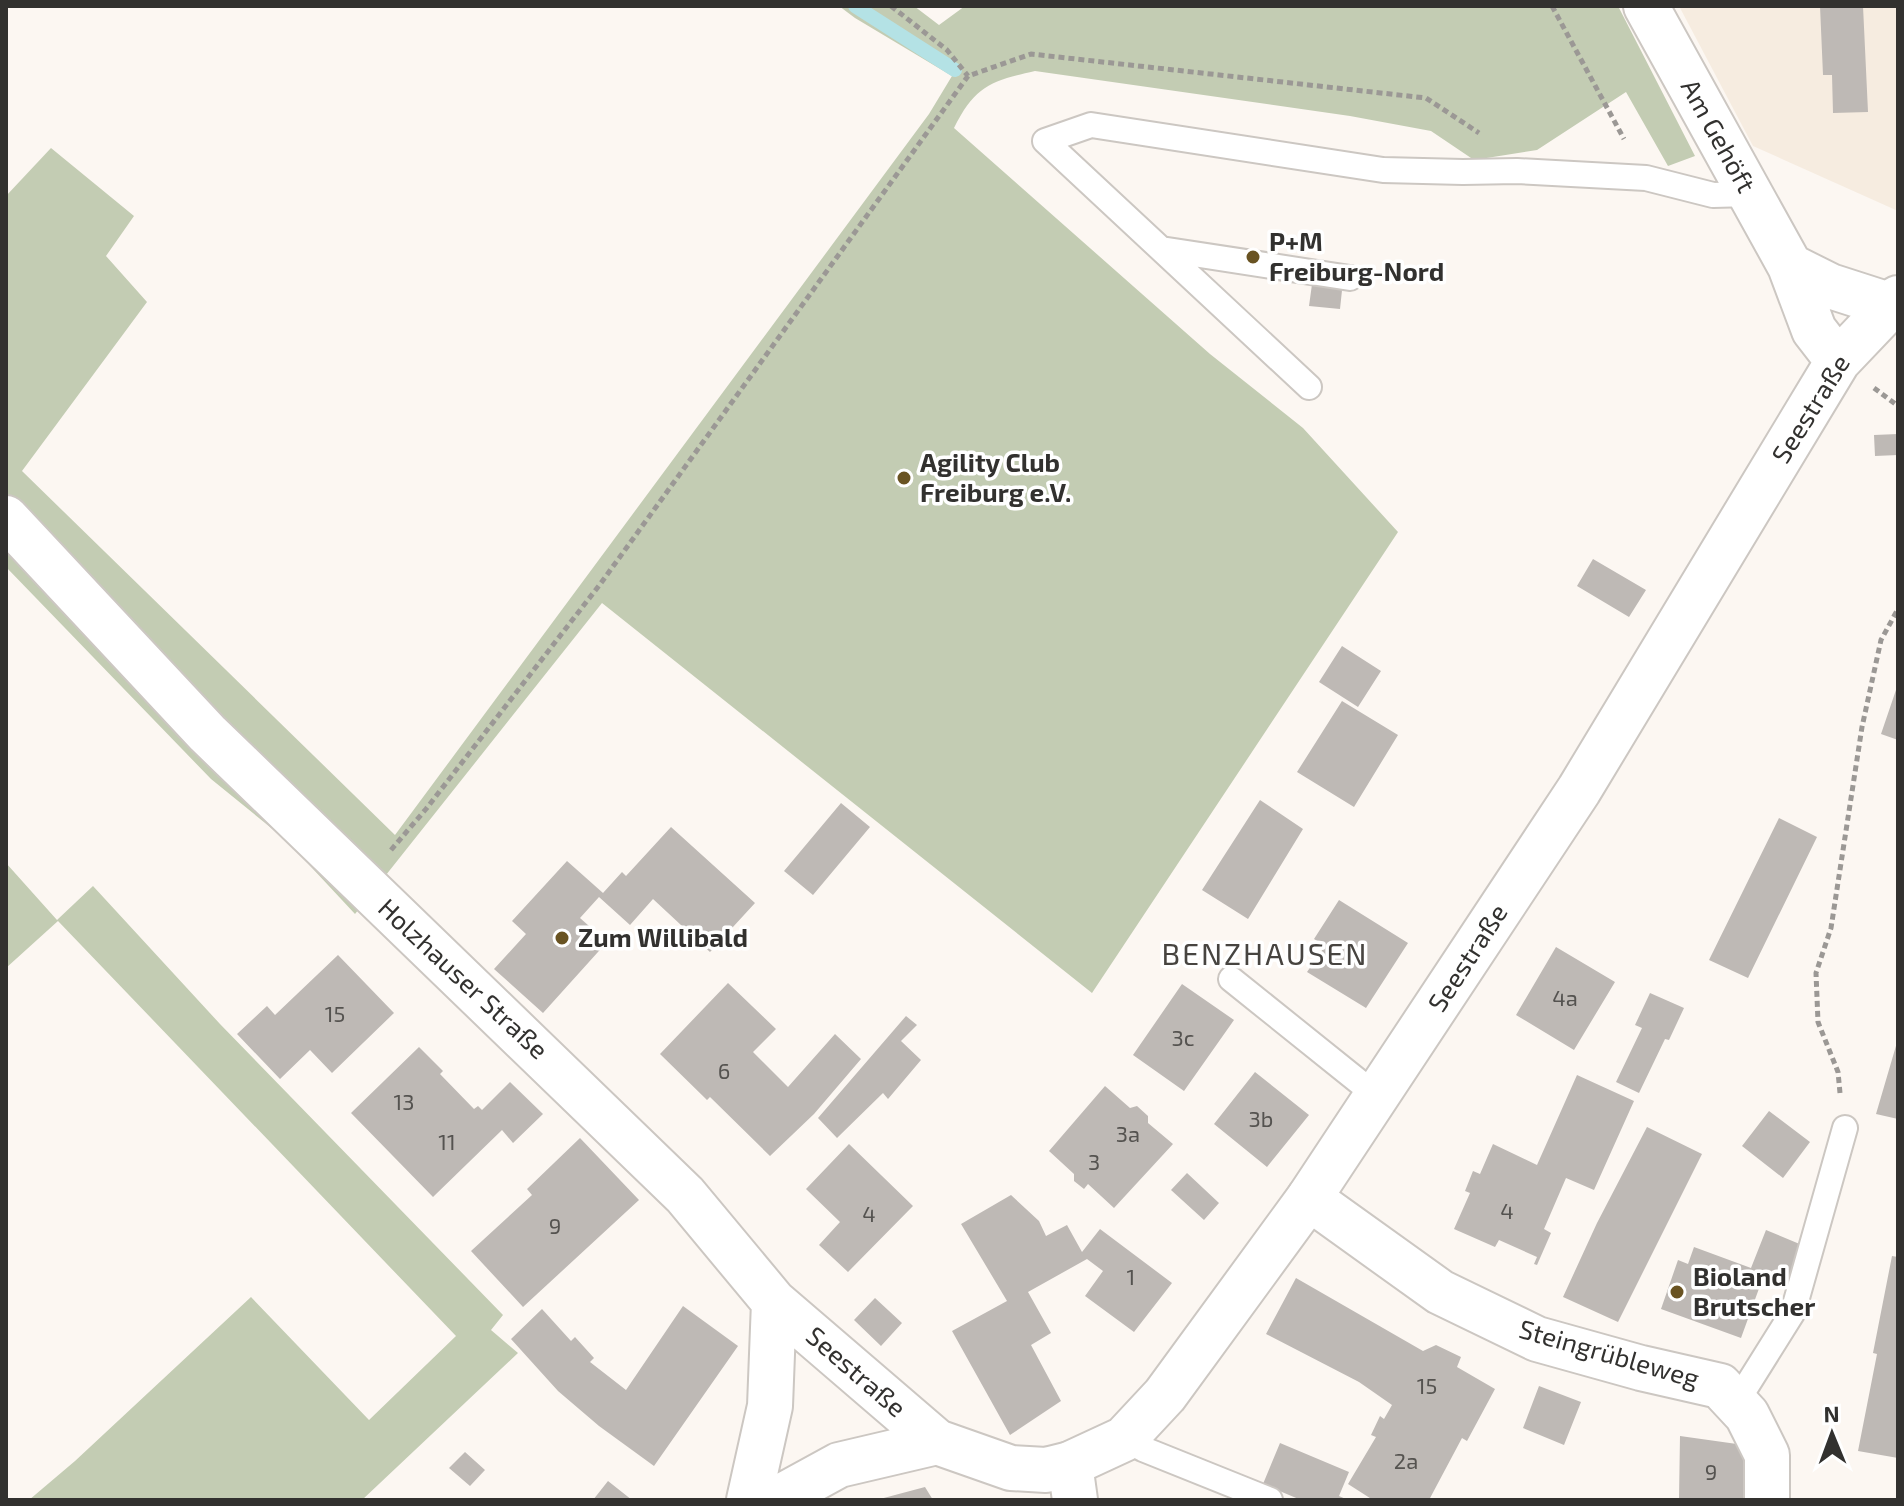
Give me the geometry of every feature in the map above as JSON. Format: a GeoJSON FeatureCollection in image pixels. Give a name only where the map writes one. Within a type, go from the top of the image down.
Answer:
{"type":"FeatureCollection","features":[{"type":"Feature","properties":{"kind":"street","name":"Am Gehöft"},"geometry":{"type":"LineString","coordinates":[[1646,6],[1790,266],[1814,330],[1838,361]]}},
{"type":"Feature","properties":{"kind":"street"},"geometry":{"type":"LineString","coordinates":[[1790,266],[1830,286],[1894,301]]}},
{"type":"Feature","properties":{"kind":"street","name":"Seestraße"},"geometry":{"type":"LineString","coordinates":[[774,1302],[937,1442],[1011,1468],[1046,1470],[1073,1482],[1124,1439],[1165,1395],[1309,1198],[1378,1097],[1579,790],[1838,361],[1894,301]]}},
{"type":"Feature","properties":{"kind":"street","name":"Holzhauser Straße"},"geometry":{"type":"LineString","coordinates":[[6,518],[207,733],[685,1195],[774,1302]]}},
{"type":"Feature","properties":{"kind":"street","name":"Steingrübleweg"},"geometry":{"type":"LineString","coordinates":[[1309,1198],[1440,1292],[1537,1339],[1720,1386],[1747,1415],[1767,1455],[1767,1500]]}},
{"type":"Feature","properties":{"kind":"street"},"geometry":{"type":"LineString","coordinates":[[749,1500],[770,1406],[774,1302]]}},
{"type":"Feature","properties":{"kind":"street","name":"Seestraße"},"geometry":{"type":"LineString","coordinates":[[775,1500],[839,1465],[937,1442]]}},
{"type":"Feature","properties":{"kind":"lane"},"geometry":{"type":"LineString","coordinates":[[1309,387],[1045,141],[1091,125],[1383,170],[1517,171],[1646,178],[1713,195],[1750,194]]}},
{"type":"Feature","properties":{"kind":"lane"},"geometry":{"type":"LineString","coordinates":[[1161,249],[1350,278]]}},
{"type":"Feature","properties":{"kind":"lane"},"geometry":{"type":"LineString","coordinates":[[1231,979],[1378,1097]]}},
{"type":"Feature","properties":{"kind":"lane"},"geometry":{"type":"LineString","coordinates":[[1736,1403],[1793,1312],[1845,1128]]}},
{"type":"Feature","properties":{"kind":"lane"},"geometry":{"type":"LineString","coordinates":[[1124,1439],[1270,1500]]}},
{"type":"Feature","properties":{"kind":"path"},"geometry":{"type":"LineString","coordinates":[[891,6],[947,50],[968,76]]}},
{"type":"Feature","properties":{"kind":"path"},"geometry":{"type":"LineString","coordinates":[[1552,6],[1646,178]]}},
{"type":"Feature","properties":{"kind":"path"},"geometry":{"type":"LineString","coordinates":[[362,884],[426,809],[601,583],[968,76],[1031,54],[1426,98],[1482,135],[1517,171]]}},
{"type":"Feature","properties":{"kind":"path"},"geometry":{"type":"LineString","coordinates":[[1845,1128],[1838,1072],[1818,1022],[1816,973],[1831,928],[1862,727],[1881,640],[1898,609]]}},
{"type":"Feature","properties":{"kind":"shaded area"},"geometry":{"type":"Polygon","coordinates":[[[1679,6],[1898,6],[1898,211],[1753,146],[1679,6]]]}},
{"type":"Feature","properties":{"kind":"green space"},"geometry":{"type":"Polygon","coordinates":[[[839,6],[914,6],[939,25],[965,6],[1618,6],[1695,156],[1668,166],[1626,92],[1537,150],[1474,160],[1431,131],[1350,116],[1035,71],[996,82],[969,103],[954,128],[1210,354],[1303,428],[1398,532],[1092,993],[602,603],[355,914],[286,840],[211,779],[6,567],[6,196],[51,148],[134,216],[106,256],[147,302],[22,471],[395,835],[929,114],[952,76],[839,6]]]}},
{"type":"Feature","properties":{"kind":"green space"},"geometry":{"type":"Polygon","coordinates":[[[6,863],[57,920],[93,886],[220,1024],[503,1315],[491,1330],[518,1353],[362,1500],[29,1500],[251,1297],[369,1420],[456,1336],[58,921],[6,968],[6,863]]]}},
{"type":"Feature","properties":{"kind":"building"},"geometry":{"type":"Polygon","coordinates":[[[1820,6],[1863,6],[1868,112],[1833,113],[1832,75],[1823,75],[1820,6]]]}},
{"type":"Feature","properties":{"kind":"building"},"geometry":{"type":"Polygon","coordinates":[[[1313,277],[1343,281],[1340,309],[1309,306],[1313,277]]]}},
{"type":"Feature","properties":{"kind":"building"},"geometry":{"type":"Polygon","coordinates":[[[1898,434],[1898,455],[1875,456],[1874,435],[1898,434]]]}},
{"type":"Feature","properties":{"kind":"building"},"geometry":{"type":"Polygon","coordinates":[[[1593,559],[1646,590],[1629,617],[1577,586],[1593,559]]]}},
{"type":"Feature","properties":{"kind":"building"},"geometry":{"type":"Polygon","coordinates":[[[1342,646],[1381,671],[1358,707],[1319,682],[1342,646]]]}},
{"type":"Feature","properties":{"kind":"building"},"geometry":{"type":"Polygon","coordinates":[[[1898,687],[1898,740],[1881,734],[1898,687]]]}},
{"type":"Feature","properties":{"kind":"building"},"geometry":{"type":"Polygon","coordinates":[[[1342,701],[1398,735],[1354,807],[1297,772],[1342,701]]]}},
{"type":"Feature","properties":{"kind":"building"},"geometry":{"type":"Polygon","coordinates":[[[1260,800],[1303,829],[1248,919],[1202,890],[1260,800]]]}},
{"type":"Feature","properties":{"kind":"building"},"geometry":{"type":"Polygon","coordinates":[[[841,803],[870,827],[813,895],[784,871],[841,803]]]}},
{"type":"Feature","properties":{"kind":"building"},"geometry":{"type":"Polygon","coordinates":[[[1779,818],[1817,837],[1748,978],[1709,960],[1779,818]]]}},
{"type":"Feature","properties":{"kind":"building"},"geometry":{"type":"Polygon","coordinates":[[[671,827],[755,903],[710,952],[653,899],[630,925],[599,897],[580,918],[607,942],[543,1013],[494,969],[526,934],[512,921],[567,861],[603,893],[622,872],[626,876],[671,827]]]}},
{"type":"Feature","properties":{"kind":"building"},"geometry":{"type":"Polygon","coordinates":[[[1339,900],[1408,943],[1366,1008],[1307,972],[1325,946],[1314,939],[1339,900]]]}},
{"type":"Feature","properties":{"kind":"building"},"geometry":{"type":"Polygon","coordinates":[[[1556,947],[1615,982],[1574,1050],[1516,1015],[1556,947]]]}},
{"type":"Feature","properties":{"kind":"building"},"geometry":{"type":"Polygon","coordinates":[[[338,955],[394,1013],[332,1073],[310,1050],[280,1079],[237,1034],[267,1006],[275,1015],[338,955]]]}},
{"type":"Feature","properties":{"kind":"building"},"geometry":{"type":"Polygon","coordinates":[[[728,983],[776,1029],[753,1052],[788,1087],[835,1034],[861,1059],[814,1114],[770,1156],[710,1097],[707,1100],[660,1054],[728,983]]]}},
{"type":"Feature","properties":{"kind":"building"},"geometry":{"type":"Polygon","coordinates":[[[1182,984],[1234,1020],[1184,1091],[1133,1055],[1182,984]]]}},
{"type":"Feature","properties":{"kind":"building"},"geometry":{"type":"Polygon","coordinates":[[[1650,993],[1684,1008],[1639,1093],[1616,1082],[1642,1028],[1635,1025],[1650,993]]]}},
{"type":"Feature","properties":{"kind":"building"},"geometry":{"type":"Polygon","coordinates":[[[906,1016],[917,1025],[901,1041],[921,1060],[888,1099],[883,1093],[837,1138],[818,1118],[906,1016]]]}},
{"type":"Feature","properties":{"kind":"building"},"geometry":{"type":"Polygon","coordinates":[[[1898,1039],[1898,1119],[1876,1114],[1898,1039]]]}},
{"type":"Feature","properties":{"kind":"building"},"geometry":{"type":"Polygon","coordinates":[[[419,1047],[474,1109],[478,1106],[482,1110],[510,1082],[543,1114],[513,1143],[502,1130],[433,1197],[351,1113],[419,1047]]]}},
{"type":"Feature","properties":{"kind":"building"},"geometry":{"type":"Polygon","coordinates":[[[1255,1072],[1309,1115],[1267,1167],[1214,1124],[1255,1072]]]}},
{"type":"Feature","properties":{"kind":"building"},"geometry":{"type":"Polygon","coordinates":[[[1577,1075],[1634,1101],[1594,1190],[1566,1178],[1544,1229],[1551,1233],[1537,1265],[1534,1264],[1537,1257],[1499,1240],[1495,1247],[1454,1229],[1470,1193],[1465,1191],[1473,1171],[1480,1174],[1493,1144],[1537,1165],[1577,1075]]]}},
{"type":"Feature","properties":{"kind":"building"},"geometry":{"type":"Polygon","coordinates":[[[1105,1086],[1130,1108],[1137,1106],[1148,1116],[1148,1123],[1173,1144],[1114,1208],[1088,1184],[1084,1189],[1074,1181],[1074,1174],[1049,1151],[1105,1086]]]}},
{"type":"Feature","properties":{"kind":"building"},"geometry":{"type":"Polygon","coordinates":[[[1769,1111],[1810,1142],[1783,1178],[1742,1146],[1769,1111]]]}},
{"type":"Feature","properties":{"kind":"building"},"geometry":{"type":"Polygon","coordinates":[[[1647,1127],[1702,1154],[1618,1322],[1563,1297],[1647,1127]]]}},
{"type":"Feature","properties":{"kind":"building"},"geometry":{"type":"Polygon","coordinates":[[[580,1138],[639,1200],[523,1307],[471,1251],[532,1195],[527,1189],[580,1138]]]}},
{"type":"Feature","properties":{"kind":"building"},"geometry":{"type":"Polygon","coordinates":[[[849,1144],[913,1206],[848,1272],[819,1245],[840,1222],[806,1189],[849,1144]]]}},
{"type":"Feature","properties":{"kind":"building"},"geometry":{"type":"Polygon","coordinates":[[[1187,1173],[1219,1203],[1204,1220],[1171,1190],[1187,1173]]]}},
{"type":"Feature","properties":{"kind":"building"},"geometry":{"type":"Polygon","coordinates":[[[1011,1195],[1039,1221],[1046,1236],[1067,1225],[1082,1252],[1100,1229],[1172,1283],[1134,1332],[1085,1296],[1103,1271],[1087,1259],[1028,1292],[1051,1333],[1031,1345],[1061,1401],[1010,1435],[952,1331],[1007,1301],[961,1224],[1011,1195]]]}},
{"type":"Feature","properties":{"kind":"building"},"geometry":{"type":"Polygon","coordinates":[[[1766,1230],[1802,1245],[1791,1285],[1765,1272],[1741,1338],[1661,1309],[1678,1260],[1688,1264],[1694,1247],[1751,1268],[1766,1230]]]}},
{"type":"Feature","properties":{"kind":"building"},"geometry":{"type":"Polygon","coordinates":[[[1892,1256],[1898,1257],[1898,1458],[1858,1451],[1892,1256]]]}},
{"type":"Feature","properties":{"kind":"building"},"geometry":{"type":"Polygon","coordinates":[[[1296,1278],[1423,1351],[1436,1345],[1461,1357],[1457,1367],[1495,1389],[1467,1441],[1462,1438],[1429,1500],[1373,1500],[1348,1484],[1376,1437],[1371,1435],[1380,1416],[1384,1419],[1392,1405],[1359,1382],[1266,1334],[1296,1278]]]}},
{"type":"Feature","properties":{"kind":"building"},"geometry":{"type":"Polygon","coordinates":[[[875,1298],[902,1323],[881,1346],[854,1320],[875,1298]]]}},
{"type":"Feature","properties":{"kind":"building"},"geometry":{"type":"Polygon","coordinates":[[[683,1306],[738,1346],[654,1466],[558,1391],[511,1339],[542,1309],[571,1341],[575,1337],[594,1358],[590,1362],[626,1390],[683,1306]]]}},
{"type":"Feature","properties":{"kind":"building"},"geometry":{"type":"Polygon","coordinates":[[[1539,1386],[1581,1402],[1564,1445],[1523,1428],[1539,1386]]]}},
{"type":"Feature","properties":{"kind":"building"},"geometry":{"type":"Polygon","coordinates":[[[1680,1436],[1744,1445],[1743,1500],[1679,1500],[1680,1436]]]}},
{"type":"Feature","properties":{"kind":"building"},"geometry":{"type":"Polygon","coordinates":[[[1280,1443],[1349,1472],[1339,1496],[1348,1500],[1301,1500],[1263,1484],[1280,1443]]]}},
{"type":"Feature","properties":{"kind":"building"},"geometry":{"type":"Polygon","coordinates":[[[465,1452],[485,1470],[470,1486],[449,1468],[465,1452]]]}},
{"type":"Feature","properties":{"kind":"building"},"geometry":{"type":"Polygon","coordinates":[[[608,1481],[632,1500],[593,1500],[608,1481]]]}},
{"type":"Feature","properties":{"kind":"building"},"geometry":{"type":"Polygon","coordinates":[[[925,1487],[933,1500],[880,1500],[880,1499],[925,1487]]]}},
{"type":"Feature","properties":{"kind":"waterway"},"geometry":{"type":"LineString","coordinates":[[855,6],[955,70]]}},
{"type":"Feature","properties":{"kind":"place","name":"P+M Freiburg-Nord"},"geometry":{"type":"Point","coordinates":[1253,257]}},
{"type":"Feature","properties":{"kind":"place","name":"Agility Club Freiburg e.V."},"geometry":{"type":"Point","coordinates":[904,478]}},
{"type":"Feature","properties":{"kind":"place","name":"Zum Willibald"},"geometry":{"type":"Point","coordinates":[562,938]}},
{"type":"Feature","properties":{"kind":"place","name":"Bioland Brutscher"},"geometry":{"type":"Point","coordinates":[1677,1292]}},
{"type":"Feature","properties":{"kind":"district","name":"BENZHAUSEN"},"geometry":{"type":"Point","coordinates":[1265,955]}}]}
